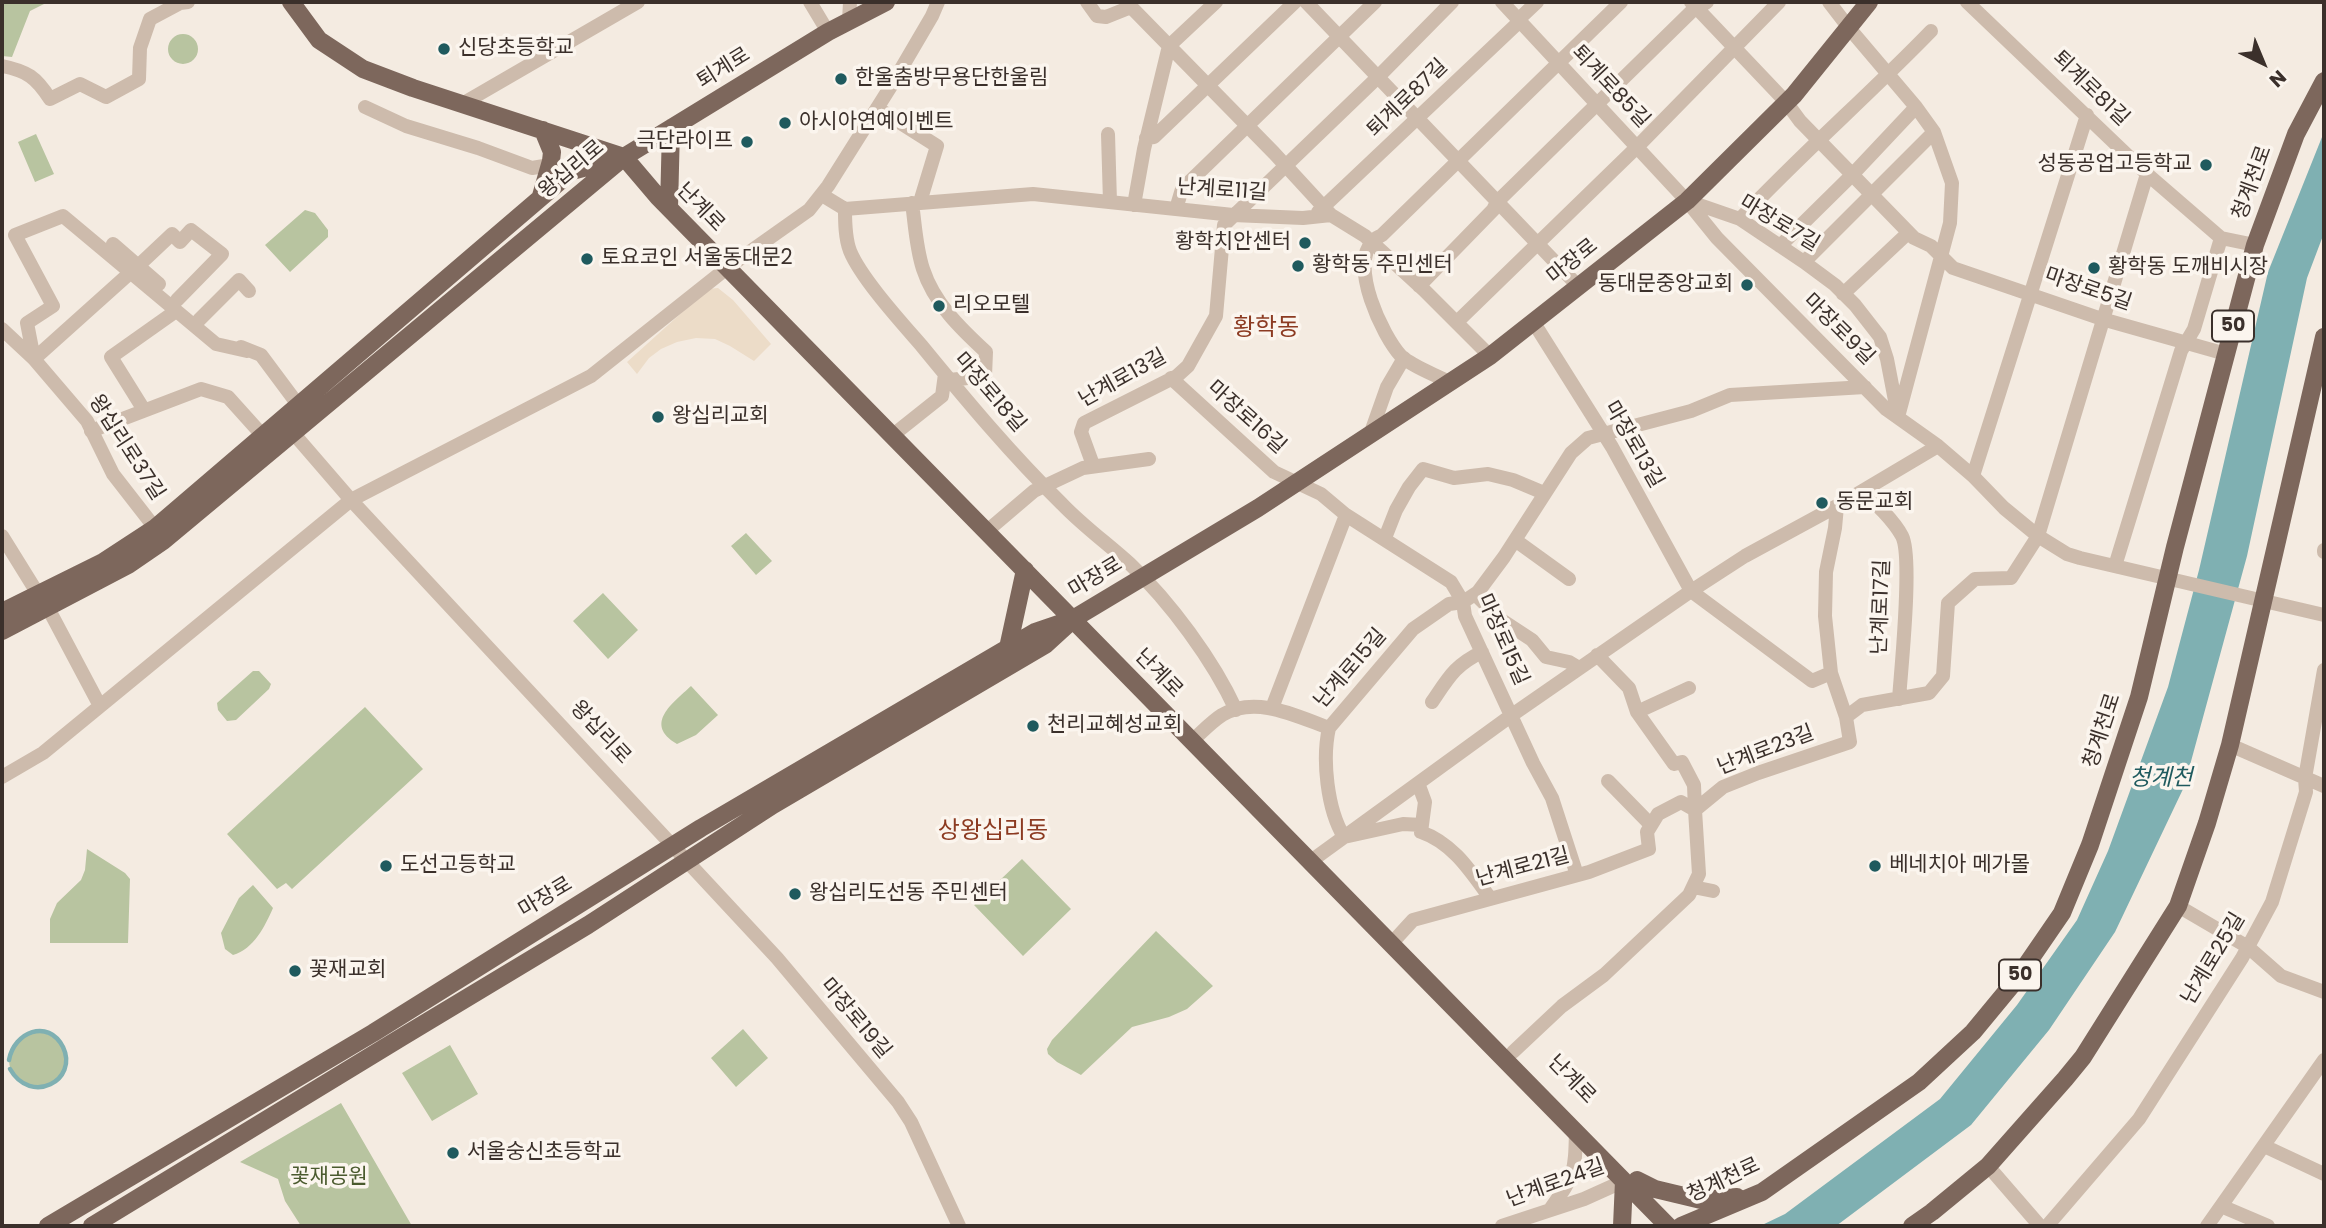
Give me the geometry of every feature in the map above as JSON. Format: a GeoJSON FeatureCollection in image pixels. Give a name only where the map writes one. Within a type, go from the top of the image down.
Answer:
{"type":"FeatureCollection","features":[{"type":"Feature","properties":{"kind":"main road"},"geometry":{"type":"LineString","coordinates":[[291,2],[319,40],[363,69],[624,157]]}},
{"type":"Feature","properties":{"kind":"main road","name":"퇴계로"},"geometry":{"type":"LineString","coordinates":[[624,157],[828,32],[886,2]]}},
{"type":"Feature","properties":{"kind":"main road","name":"마장로"},"geometry":{"type":"LineString","coordinates":[[92,1226],[588,925],[774,805],[1045,645],[1073,619],[1297,482],[1490,356],[1687,201],[1786,102],[1868,2]]}},
{"type":"Feature","properties":{"kind":"main road","name":"청계천로"},"geometry":{"type":"LineString","coordinates":[[1682,1226],[1755,1195],[1919,1082],[1973,1032],[2016,981],[2062,913],[2090,845],[2139,697],[2172,580],[2255,245],[2296,134],[2324,81]]}},
{"type":"Feature","properties":{"kind":"main road"},"geometry":{"type":"LineString","coordinates":[[669,208],[671,128]]}},
{"type":"Feature","properties":{"kind":"main road"},"geometry":{"type":"LineString","coordinates":[[541,196],[551,165],[552,152],[543,130]]}},
{"type":"Feature","properties":{"kind":"main road","name":"왕십리로"},"geometry":{"type":"LineString","coordinates":[[2,631],[155,528],[572,171],[624,157]]}},
{"type":"Feature","properties":{"kind":"main road","name":"왕십리로"},"geometry":{"type":"LineString","coordinates":[[2,612],[43,601],[128,565],[163,541],[624,157]]}},
{"type":"Feature","properties":{"kind":"main road","name":"난계로"},"geometry":{"type":"LineString","coordinates":[[624,157],[727,268],[1391,944],[1576,1131],[1631,1180]]}},
{"type":"Feature","properties":{"kind":"main road"},"geometry":{"type":"LineString","coordinates":[[1912,1226],[1988,1166],[2077,1065],[2178,906],[2230,745],[2256,599],[2324,337]]}},
{"type":"Feature","properties":{"kind":"main road"},"geometry":{"type":"LineString","coordinates":[[1008,648],[1025,570]]}},
{"type":"Feature","properties":{"kind":"main road","name":"마장로"},"geometry":{"type":"LineString","coordinates":[[48,1226],[373,1033],[737,806],[1035,632],[1073,619]]}},
{"type":"Feature","properties":{"kind":"main road","name":"난계로"},"geometry":{"type":"LineString","coordinates":[[1391,944],[1422,961],[1513,1052],[1664,1217],[1682,1226]]}},
{"type":"Feature","properties":{"kind":"main road"},"geometry":{"type":"LineString","coordinates":[[1622,1226],[1631,1180],[1700,1200],[1755,1195]]}},
{"type":"Feature","properties":{"kind":"street"},"geometry":{"type":"LineString","coordinates":[[2,66],[24,71],[43,88],[50,99],[80,84],[106,97],[139,79],[140,48],[150,19],[180,3],[188,2]]}},
{"type":"Feature","properties":{"kind":"street"},"geometry":{"type":"LineString","coordinates":[[462,104],[638,2]]}},
{"type":"Feature","properties":{"kind":"street"},"geometry":{"type":"LineString","coordinates":[[810,2],[828,32]]}},
{"type":"Feature","properties":{"kind":"street"},"geometry":{"type":"LineString","coordinates":[[849,21],[850,2]]}},
{"type":"Feature","properties":{"kind":"street"},"geometry":{"type":"LineString","coordinates":[[2,777],[43,753],[351,500],[591,376],[727,268],[808,210],[822,195],[877,108],[938,2]]}},
{"type":"Feature","properties":{"kind":"street"},"geometry":{"type":"LineString","coordinates":[[1087,2],[1097,16],[1106,17],[1134,4],[1169,46],[1285,165],[1323,213],[1371,242],[1490,356]]}},
{"type":"Feature","properties":{"kind":"street"},"geometry":{"type":"LineString","coordinates":[[1134,205],[1146,138],[1169,46],[1216,2]]}},
{"type":"Feature","properties":{"kind":"street"},"geometry":{"type":"LineString","coordinates":[[1146,138],[1154,136],[1294,2]]}},
{"type":"Feature","properties":{"kind":"street"},"geometry":{"type":"LineString","coordinates":[[1306,2],[1579,287]]}},
{"type":"Feature","properties":{"kind":"street"},"geometry":{"type":"LineString","coordinates":[[1176,209],[1182,189],[1375,2]]}},
{"type":"Feature","properties":{"kind":"street","name":"퇴계로87길"},"geometry":{"type":"LineString","coordinates":[[1233,215],[1378,77],[1452,2]]}},
{"type":"Feature","properties":{"kind":"street","name":"퇴계로85길"},"geometry":{"type":"LineString","coordinates":[[1502,2],[1687,201]]}},
{"type":"Feature","properties":{"kind":"street","name":"퇴계로87길"},"geometry":{"type":"LineString","coordinates":[[1323,213],[1537,2]]}},
{"type":"Feature","properties":{"kind":"street"},"geometry":{"type":"LineString","coordinates":[[1449,382],[1404,358],[1391,344],[1366,284],[1365,259],[1371,242],[1382,235],[1621,2]]}},
{"type":"Feature","properties":{"kind":"street"},"geometry":{"type":"LineString","coordinates":[[1457,322],[1637,147],[1779,2]]}},
{"type":"Feature","properties":{"kind":"street"},"geometry":{"type":"LineString","coordinates":[[1829,2],[1934,132],[1952,183],[1950,223],[1942,258],[1898,417]]}},
{"type":"Feature","properties":{"kind":"street","name":"퇴계로81길"},"geometry":{"type":"LineString","coordinates":[[1968,2],[2147,174],[2221,239]]}},
{"type":"Feature","properties":{"kind":"street"},"geometry":{"type":"LineString","coordinates":[[1419,286],[1493,210],[1497,202],[1698,4],[1819,141],[1908,233],[1931,246],[1942,258]]}},
{"type":"Feature","properties":{"kind":"street"},"geometry":{"type":"LineString","coordinates":[[1740,219],[1931,31]]}},
{"type":"Feature","properties":{"kind":"street","name":"왕십리로"},"geometry":{"type":"LineString","coordinates":[[365,107],[406,127],[532,167],[551,165]]}},
{"type":"Feature","properties":{"kind":"street"},"geometry":{"type":"LineString","coordinates":[[1780,246],[1916,107]]}},
{"type":"Feature","properties":{"kind":"street"},"geometry":{"type":"LineString","coordinates":[[877,108],[937,146],[916,203],[922,265],[927,281],[951,319],[986,352],[985,376],[948,377],[942,396],[893,435]]}},
{"type":"Feature","properties":{"kind":"street"},"geometry":{"type":"LineString","coordinates":[[1973,476],[2087,115]]}},
{"type":"Feature","properties":{"kind":"street"},"geometry":{"type":"LineString","coordinates":[[1804,262],[1934,132]]}},
{"type":"Feature","properties":{"kind":"street"},"geometry":{"type":"LineString","coordinates":[[1108,134],[1110,202]]}},
{"type":"Feature","properties":{"kind":"street"},"geometry":{"type":"LineString","coordinates":[[1837,506],[1826,572],[1825,616],[1831,673],[1846,717],[1862,705],[1929,693],[1943,676],[1948,603],[1975,579],[2011,578],[2038,536],[2147,174]]}},
{"type":"Feature","properties":{"kind":"street","name":"난계로11길"},"geometry":{"type":"LineString","coordinates":[[845,209],[1033,194],[1233,215],[1323,213]]}},
{"type":"Feature","properties":{"kind":"street"},"geometry":{"type":"LineString","coordinates":[[822,195],[845,209]]}},
{"type":"Feature","properties":{"kind":"street","name":"마장로7길"},"geometry":{"type":"LineString","coordinates":[[1687,201],[1740,219],[1804,262],[1843,293],[1880,337],[1898,417]]}},
{"type":"Feature","properties":{"kind":"street","name":"마장로9길"},"geometry":{"type":"LineString","coordinates":[[1687,201],[1717,238],[1886,408],[1938,446],[2038,536],[2067,554],[2324,615]]}},
{"type":"Feature","properties":{"kind":"street","name":"마장로18길"},"geometry":{"type":"LineString","coordinates":[[845,209],[850,251],[866,277],[988,426],[1062,505],[1143,577]]}},
{"type":"Feature","properties":{"kind":"street","name":"난계로13길"},"geometry":{"type":"LineString","coordinates":[[1093,465],[1081,432],[1084,423],[1171,379],[1188,366],[1216,316],[1224,225],[1233,215]]}},
{"type":"Feature","properties":{"kind":"street","name":"왕십리로37길"},"geometry":{"type":"LineString","coordinates":[[34,359],[27,323],[53,306],[15,235],[63,216],[134,269]]}},
{"type":"Feature","properties":{"kind":"street"},"geometry":{"type":"LineString","coordinates":[[34,359],[172,234],[180,242],[191,230],[222,254],[176,305],[111,358],[144,410]]}},
{"type":"Feature","properties":{"kind":"street"},"geometry":{"type":"LineString","coordinates":[[1843,293],[1908,233]]}},
{"type":"Feature","properties":{"kind":"street"},"geometry":{"type":"LineString","coordinates":[[2115,566],[2181,351],[2194,329],[2221,239],[2255,245]]}},
{"type":"Feature","properties":{"kind":"street"},"geometry":{"type":"LineString","coordinates":[[113,244],[134,269],[216,344],[261,355],[299,406]]}},
{"type":"Feature","properties":{"kind":"street","name":"마장로5길"},"geometry":{"type":"LineString","coordinates":[[1942,258],[1953,268],[2102,319],[2226,354]]}},
{"type":"Feature","properties":{"kind":"street"},"geometry":{"type":"LineString","coordinates":[[199,320],[239,280],[249,291]]}},
{"type":"Feature","properties":{"kind":"street"},"geometry":{"type":"LineString","coordinates":[[176,305],[213,332],[247,351]]}},
{"type":"Feature","properties":{"kind":"street","name":"마장로13길"},"geometry":{"type":"LineString","coordinates":[[1534,323],[1604,434],[1691,591]]}},
{"type":"Feature","properties":{"kind":"street","name":"왕십리로37길"},"geometry":{"type":"LineString","coordinates":[[2,329],[34,359],[87,421],[113,474],[155,528]]}},
{"type":"Feature","properties":{"kind":"street"},"geometry":{"type":"LineString","coordinates":[[1370,435],[1387,387],[1404,358]]}},
{"type":"Feature","properties":{"kind":"street","name":"마장로16길"},"geometry":{"type":"LineString","coordinates":[[1171,379],[1274,472],[1297,482]]}},
{"type":"Feature","properties":{"kind":"street","name":"난계로15길"},"geometry":{"type":"LineString","coordinates":[[1192,741],[1221,716],[1241,708],[1272,708],[1329,727],[1413,629],[1450,604],[1469,598],[1515,540],[1571,453],[1588,438],[1691,411],[1730,395],[1865,387]]}},
{"type":"Feature","properties":{"kind":"street"},"geometry":{"type":"LineString","coordinates":[[92,431],[201,389],[228,397],[264,437]]}},
{"type":"Feature","properties":{"kind":"street","name":"왕십리로"},"geometry":{"type":"LineString","coordinates":[[294,434],[351,500],[687,861]]}},
{"type":"Feature","properties":{"kind":"street"},"geometry":{"type":"LineString","coordinates":[[1311,861],[1512,715],[1691,591],[1745,556],[1862,492],[1938,446]]}},
{"type":"Feature","properties":{"kind":"street"},"geometry":{"type":"LineString","coordinates":[[987,531],[1034,491],[1093,465],[1149,459]]}},
{"type":"Feature","properties":{"kind":"street"},"geometry":{"type":"LineString","coordinates":[[1385,538],[1396,510],[1423,469],[1454,478],[1488,474],[1513,480],[1544,493]]}},
{"type":"Feature","properties":{"kind":"street","name":"마장로15길"},"geometry":{"type":"LineString","coordinates":[[1297,482],[1321,494],[1346,515],[1451,582],[1469,598],[1532,640],[1546,657],[1569,662],[1579,668]]}},
{"type":"Feature","properties":{"kind":"street","name":"난계로17길"},"geometry":{"type":"LineString","coordinates":[[1862,492],[1874,502],[1903,537],[1907,564],[1899,699]]}},
{"type":"Feature","properties":{"kind":"street"},"geometry":{"type":"LineString","coordinates":[[1272,708],[1346,515]]}},
{"type":"Feature","properties":{"kind":"street"},"geometry":{"type":"LineString","coordinates":[[2,536],[43,601],[100,706]]}},
{"type":"Feature","properties":{"kind":"street"},"geometry":{"type":"LineString","coordinates":[[1515,540],[1569,579]]}},
{"type":"Feature","properties":{"kind":"street","name":"마장로"},"geometry":{"type":"LineString","coordinates":[[1143,577],[1201,649],[1236,710]]}},
{"type":"Feature","properties":{"kind":"street"},"geometry":{"type":"LineString","coordinates":[[1691,591],[1812,681],[1831,673]]}},
{"type":"Feature","properties":{"kind":"street","name":"마장로15길"},"geometry":{"type":"LineString","coordinates":[[1469,598],[1465,616],[1512,715]]}},
{"type":"Feature","properties":{"kind":"street"},"geometry":{"type":"LineString","coordinates":[[1432,702],[1453,671],[1482,652]]}},
{"type":"Feature","properties":{"kind":"street"},"geometry":{"type":"LineString","coordinates":[[1513,1052],[1562,1006],[1604,975],[1689,895],[1699,874],[1694,785],[1682,762],[1674,764],[1637,712],[1629,688],[1597,655]]}},
{"type":"Feature","properties":{"kind":"street","name":"난계로25길"},"geometry":{"type":"LineString","coordinates":[[2047,1226],[2138,1119],[2248,947],[2272,902],[2306,792],[2305,778],[2324,670]]}},
{"type":"Feature","properties":{"kind":"street"},"geometry":{"type":"LineString","coordinates":[[1637,712],[1689,688]]}},
{"type":"Feature","properties":{"kind":"street"},"geometry":{"type":"LineString","coordinates":[[1512,715],[1533,764],[1552,798],[1577,875]]}},
{"type":"Feature","properties":{"kind":"street","name":"난계로23길"},"geometry":{"type":"LineString","coordinates":[[1695,810],[1723,787],[1850,742],[1846,717]]}},
{"type":"Feature","properties":{"kind":"street"},"geometry":{"type":"LineString","coordinates":[[1329,727],[1329,797],[1335,818],[1345,837]]}},
{"type":"Feature","properties":{"kind":"street"},"geometry":{"type":"LineString","coordinates":[[2230,745],[2324,786]]}},
{"type":"Feature","properties":{"kind":"street"},"geometry":{"type":"LineString","coordinates":[[1608,781],[1651,825]]}},
{"type":"Feature","properties":{"kind":"street"},"geometry":{"type":"LineString","coordinates":[[1418,783],[1425,802],[1421,832],[1433,836],[1456,854],[1490,898]]}},
{"type":"Feature","properties":{"kind":"street","name":"난계로21길"},"geometry":{"type":"LineString","coordinates":[[1391,944],[1413,920],[1577,875],[1649,849],[1647,832],[1658,814],[1681,802],[1695,810]]}},
{"type":"Feature","properties":{"kind":"street"},"geometry":{"type":"LineString","coordinates":[[1345,837],[1403,824],[1422,825]]}},
{"type":"Feature","properties":{"kind":"street","name":"마장로19길"},"geometry":{"type":"LineString","coordinates":[[687,861],[777,958],[898,1102],[911,1122],[959,1226]]}},
{"type":"Feature","properties":{"kind":"street"},"geometry":{"type":"LineString","coordinates":[[1693,887],[1713,891]]}},
{"type":"Feature","properties":{"kind":"street"},"geometry":{"type":"LineString","coordinates":[[2178,906],[2248,947],[2281,976],[2324,992]]}},
{"type":"Feature","properties":{"kind":"street"},"geometry":{"type":"LineString","coordinates":[[2207,1226],[2324,1060]]}},
{"type":"Feature","properties":{"kind":"street"},"geometry":{"type":"LineString","coordinates":[[1551,1209],[1569,1184],[1575,1168],[1576,1131]]}},
{"type":"Feature","properties":{"kind":"street"},"geometry":{"type":"LineString","coordinates":[[2264,1146],[2324,1174]]}},
{"type":"Feature","properties":{"kind":"street"},"geometry":{"type":"LineString","coordinates":[[1988,1166],[2040,1226]]}},
{"type":"Feature","properties":{"kind":"street","name":"난계로24길"},"geometry":{"type":"LineString","coordinates":[[1502,1226],[1584,1199],[1631,1180]]}},
{"type":"Feature","properties":{"kind":"street"},"geometry":{"type":"LineString","coordinates":[[2221,1206],[2268,1226]]}},
{"type":"Feature","properties":{"kind":"green space"},"geometry":{"type":"Polygon","coordinates":[[[2,2],[48,2],[30,11],[12,57],[2,56],[2,2]]]}},
{"type":"Feature","properties":{"kind":"green space"},"geometry":{"type":"Polygon","coordinates":[[[183,34],[194,38],[198,49],[194,60],[183,64],[172,60],[168,49],[172,38],[183,34]]]}},
{"type":"Feature","properties":{"kind":"green space"},"geometry":{"type":"Polygon","coordinates":[[[36,134],[54,174],[35,182],[18,142],[36,134]]]}},
{"type":"Feature","properties":{"kind":"green space"},"geometry":{"type":"Polygon","coordinates":[[[305,210],[315,213],[328,230],[328,237],[290,272],[265,245],[305,210]]]}},
{"type":"Feature","properties":{"kind":"green space"},"geometry":{"type":"Polygon","coordinates":[[[746,533],[772,561],[756,575],[731,546],[746,533]]]}},
{"type":"Feature","properties":{"kind":"green space"},"geometry":{"type":"Polygon","coordinates":[[[603,593],[638,630],[608,659],[573,621],[603,593]]]}},
{"type":"Feature","properties":{"kind":"green space"},"geometry":{"type":"Polygon","coordinates":[[[253,671],[259,671],[271,684],[269,689],[236,720],[227,721],[218,710],[217,703],[253,671]]]}},
{"type":"Feature","properties":{"kind":"green space"},"geometry":{"type":"Polygon","coordinates":[[[691,686],[718,715],[696,735],[677,744],[662,729],[662,721],[664,714],[691,686]]]}},
{"type":"Feature","properties":{"kind":"green space"},"geometry":{"type":"Polygon","coordinates":[[[365,707],[423,769],[292,889],[286,883],[277,889],[227,834],[365,707]]]}},
{"type":"Feature","properties":{"kind":"green space"},"geometry":{"type":"Polygon","coordinates":[[[87,849],[130,879],[128,943],[50,943],[50,919],[57,903],[81,880],[87,849]]]}},
{"type":"Feature","properties":{"kind":"green space"},"geometry":{"type":"Polygon","coordinates":[[[1022,859],[1071,909],[1023,956],[974,905],[1022,859]]]}},
{"type":"Feature","properties":{"kind":"green space"},"geometry":{"type":"Polygon","coordinates":[[[253,885],[273,908],[253,942],[233,955],[225,949],[221,933],[239,898],[253,885]]]}},
{"type":"Feature","properties":{"kind":"green space"},"geometry":{"type":"Polygon","coordinates":[[[1156,931],[1213,986],[1187,1009],[1132,1027],[1081,1075],[1057,1062],[1048,1054],[1047,1049],[1052,1040],[1156,931]]]}},
{"type":"Feature","properties":{"kind":"green space"},"geometry":{"type":"Polygon","coordinates":[[[743,1029],[768,1058],[736,1087],[711,1058],[743,1029]]]}},
{"type":"Feature","properties":{"kind":"green space"},"geometry":{"type":"Polygon","coordinates":[[[31,1032],[43,1032],[57,1040],[65,1054],[63,1071],[57,1080],[43,1088],[31,1088],[14,1076],[9,1066],[9,1054],[21,1037],[31,1032]]]}},
{"type":"Feature","properties":{"kind":"green space"},"geometry":{"type":"Polygon","coordinates":[[[450,1045],[478,1094],[432,1121],[402,1073],[450,1045]]]}},
{"type":"Feature","properties":{"kind":"green space","name":"꽃재공원"},"geometry":{"type":"Polygon","coordinates":[[[341,1103],[412,1226],[301,1226],[285,1201],[278,1179],[240,1162],[341,1103]]]}},
{"type":"Feature","properties":{"kind":"shaded area"},"geometry":{"type":"Polygon","coordinates":[[[718,288],[733,300],[771,344],[754,361],[715,339],[696,338],[677,342],[649,358],[637,374],[627,362],[708,289],[718,288]]]}},
{"type":"Feature","properties":{"kind":"water","name":"청계천"},"geometry":{"type":"Polygon","coordinates":[[[2324,132],[2324,233],[2307,278],[2247,556],[2184,787],[2115,932],[2049,1030],[1971,1125],[1836,1226],[1760,1226],[1785,1214],[1940,1099],[2017,1005],[2077,920],[2108,851],[2168,687],[2199,570],[2268,272],[2324,132]]]}},
{"type":"Feature","properties":{"kind":"waterway"},"geometry":{"type":"LineString","coordinates":[[9,1060],[17,1042],[32,1032],[41,1031],[57,1038],[66,1059],[59,1078],[40,1087],[29,1086],[19,1080],[10,1069]]}},
{"type":"Feature","properties":{"kind":"place","name":"신당초등학교"},"geometry":{"type":"Point","coordinates":[444,49]}},
{"type":"Feature","properties":{"kind":"place","name":"한울춤방무용단한울림"},"geometry":{"type":"Point","coordinates":[841,79]}},
{"type":"Feature","properties":{"kind":"place","name":"아시아연예이벤트"},"geometry":{"type":"Point","coordinates":[785,123]}},
{"type":"Feature","properties":{"kind":"place","name":"극단라이프"},"geometry":{"type":"Point","coordinates":[747,142]}},
{"type":"Feature","properties":{"kind":"place","name":"성동공업고등학교"},"geometry":{"type":"Point","coordinates":[2206,165]}},
{"type":"Feature","properties":{"kind":"place","name":"황학치안센터"},"geometry":{"type":"Point","coordinates":[1305,243]}},
{"type":"Feature","properties":{"kind":"place","name":"토요코인 서울동대문2"},"geometry":{"type":"Point","coordinates":[587,259]}},
{"type":"Feature","properties":{"kind":"place","name":"황학동 주민센터"},"geometry":{"type":"Point","coordinates":[1298,266]}},
{"type":"Feature","properties":{"kind":"place","name":"황학동 도깨비시장"},"geometry":{"type":"Point","coordinates":[2094,268]}},
{"type":"Feature","properties":{"kind":"place","name":"동대문중앙교회"},"geometry":{"type":"Point","coordinates":[1747,285]}},
{"type":"Feature","properties":{"kind":"place","name":"리오모텔"},"geometry":{"type":"Point","coordinates":[939,306]}},
{"type":"Feature","properties":{"kind":"place","name":"왕십리교회"},"geometry":{"type":"Point","coordinates":[658,417]}},
{"type":"Feature","properties":{"kind":"place","name":"동문교회"},"geometry":{"type":"Point","coordinates":[1822,503]}},
{"type":"Feature","properties":{"kind":"place","name":"천리교혜성교회"},"geometry":{"type":"Point","coordinates":[1033,726]}},
{"type":"Feature","properties":{"kind":"place","name":"도선고등학교"},"geometry":{"type":"Point","coordinates":[386,866]}},
{"type":"Feature","properties":{"kind":"place","name":"베네치아 메가몰"},"geometry":{"type":"Point","coordinates":[1875,866]}},
{"type":"Feature","properties":{"kind":"place","name":"왕십리도선동 주민센터"},"geometry":{"type":"Point","coordinates":[795,894]}},
{"type":"Feature","properties":{"kind":"place","name":"꽃재교회"},"geometry":{"type":"Point","coordinates":[295,971]}},
{"type":"Feature","properties":{"kind":"place","name":"서울숭신초등학교"},"geometry":{"type":"Point","coordinates":[453,1153]}},
{"type":"Feature","properties":{"kind":"district","name":"황학동"},"geometry":{"type":"Point","coordinates":[1266,329]}},
{"type":"Feature","properties":{"kind":"district","name":"상왕십리동"},"geometry":{"type":"Point","coordinates":[993,832]}}]}
